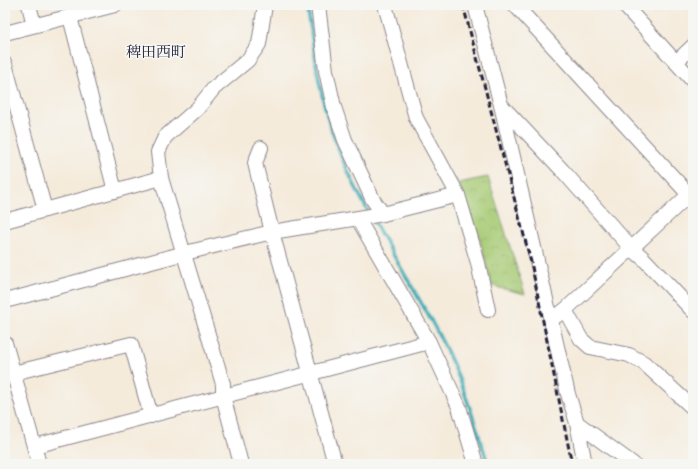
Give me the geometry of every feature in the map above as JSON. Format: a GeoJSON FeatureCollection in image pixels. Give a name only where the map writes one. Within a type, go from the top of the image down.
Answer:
{"type":"FeatureCollection","features":[{"type":"Feature","properties":{"kind":"street"},"geometry":{"type":"LineString","coordinates":[[29,5],[34,25]]}},
{"type":"Feature","properties":{"kind":"street"},"geometry":{"type":"LineString","coordinates":[[5,33],[34,25],[70,18],[115,5]]}},
{"type":"Feature","properties":{"kind":"street"},"geometry":{"type":"LineString","coordinates":[[241,464],[223,396],[223,384],[161,178],[158,152],[165,137],[197,110],[214,88],[248,60],[259,44],[266,5]]}},
{"type":"Feature","properties":{"kind":"street"},"geometry":{"type":"LineString","coordinates":[[318,5],[326,71],[334,107],[345,140],[381,215]]}},
{"type":"Feature","properties":{"kind":"street"},"geometry":{"type":"LineString","coordinates":[[385,5],[416,118],[458,194],[478,262],[488,310]]}},
{"type":"Feature","properties":{"kind":"street"},"geometry":{"type":"LineString","coordinates":[[475,5],[552,319],[568,394],[577,423],[585,464]]}},
{"type":"Feature","properties":{"kind":"street"},"geometry":{"type":"LineString","coordinates":[[515,5],[692,195],[631,248],[565,310],[552,319]]}},
{"type":"Feature","properties":{"kind":"street"},"geometry":{"type":"LineString","coordinates":[[624,5],[693,81]]}},
{"type":"Feature","properties":{"kind":"street"},"geometry":{"type":"LineString","coordinates":[[70,18],[115,191]]}},
{"type":"Feature","properties":{"kind":"street"},"geometry":{"type":"LineString","coordinates":[[676,62],[693,46]]}},
{"type":"Feature","properties":{"kind":"street"},"geometry":{"type":"LineString","coordinates":[[5,64],[45,210]]}},
{"type":"Feature","properties":{"kind":"street"},"geometry":{"type":"LineString","coordinates":[[500,105],[563,171],[631,248],[644,258],[693,311]]}},
{"type":"Feature","properties":{"kind":"street"},"geometry":{"type":"LineString","coordinates":[[262,148],[255,163],[272,232],[335,464]]}},
{"type":"Feature","properties":{"kind":"street"},"geometry":{"type":"LineString","coordinates":[[5,220],[161,178]]}},
{"type":"Feature","properties":{"kind":"street"},"geometry":{"type":"LineString","coordinates":[[5,301],[184,253],[272,232],[381,215],[458,194]]}},
{"type":"Feature","properties":{"kind":"street"},"geometry":{"type":"LineString","coordinates":[[360,218],[429,342],[458,407],[476,464]]}},
{"type":"Feature","properties":{"kind":"street"},"geometry":{"type":"LineString","coordinates":[[565,310],[582,339],[590,348],[629,355],[644,363],[693,408]]}},
{"type":"Feature","properties":{"kind":"street"},"geometry":{"type":"LineString","coordinates":[[35,446],[429,342]]}},
{"type":"Feature","properties":{"kind":"street"},"geometry":{"type":"LineString","coordinates":[[5,343],[8,374],[35,446],[39,464]]}},
{"type":"Feature","properties":{"kind":"street"},"geometry":{"type":"LineString","coordinates":[[8,374],[131,344],[151,416]]}},
{"type":"Feature","properties":{"kind":"street"},"geometry":{"type":"LineString","coordinates":[[577,423],[633,464]]}},
{"type":"Feature","properties":{"kind":"green space"},"geometry":{"type":"Polygon","coordinates":[[[488,177],[525,294],[492,286],[480,240],[458,183],[488,177]]]}},
{"type":"Feature","properties":{"kind":"waterway"},"geometry":{"type":"LineString","coordinates":[[307,5],[320,85],[330,124],[344,163],[369,213]]}},
{"type":"Feature","properties":{"kind":"waterway"},"geometry":{"type":"LineString","coordinates":[[373,220],[420,300],[452,362],[461,383],[488,464]]}},
{"type":"Feature","properties":{"kind":"railway"},"geometry":{"type":"LineString","coordinates":[[463,5],[531,262],[572,464]]}},
{"type":"Feature","properties":{"kind":"district","name":"稗田西町"},"geometry":{"type":"Point","coordinates":[156,52]}}]}
